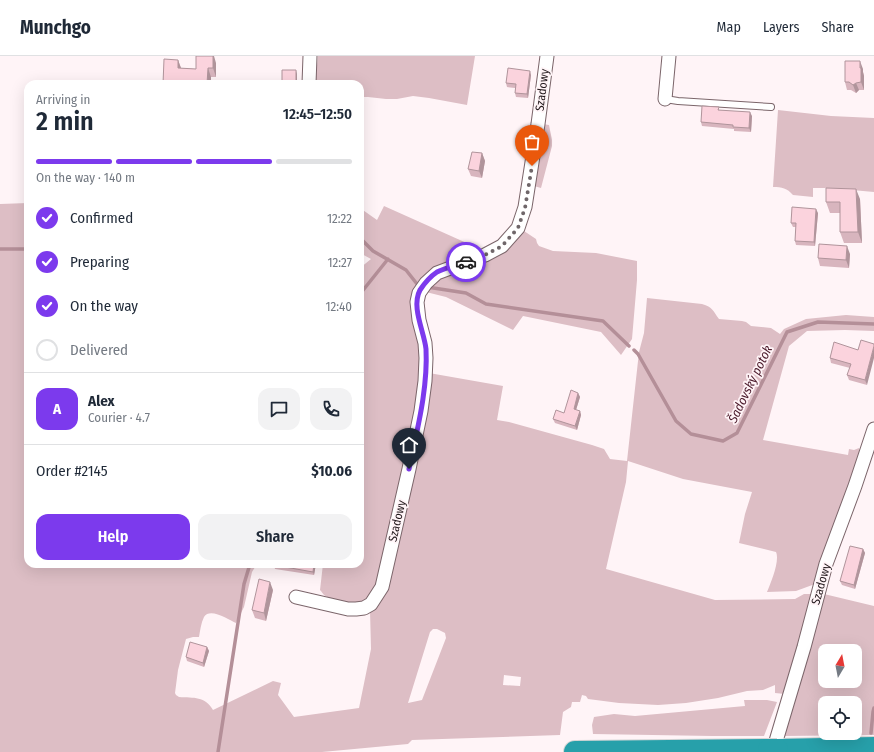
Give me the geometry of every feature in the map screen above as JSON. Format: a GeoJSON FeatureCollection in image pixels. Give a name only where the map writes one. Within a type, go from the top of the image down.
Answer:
{"type":"FeatureCollection","features":[{"type":"Feature","properties":{"kind":"highway"},"geometry":{"type":"LineString","coordinates":[[576,752],[774,747],[874,748]]}},
{"type":"Feature","properties":{"kind":"street"},"geometry":{"type":"LineString","coordinates":[[309,80],[310,56]]}},
{"type":"Feature","properties":{"kind":"street","name":"Szadowy"},"geometry":{"type":"LineString","coordinates":[[296,598],[348,609],[364,608],[371,604],[382,587],[409,469],[421,411],[425,381],[425,342],[416,302],[423,286],[437,272],[485,255],[502,246],[518,228],[525,208],[538,124],[546,56]]}},
{"type":"Feature","properties":{"kind":"street"},"geometry":{"type":"LineString","coordinates":[[665,99],[669,56]]}},
{"type":"Feature","properties":{"kind":"street","name":"Szadowy"},"geometry":{"type":"LineString","coordinates":[[774,747],[802,654],[826,564],[874,429]]}},
{"type":"Feature","properties":{"kind":"lane"},"geometry":{"type":"LineString","coordinates":[[665,99],[771,107]]}},
{"type":"Feature","properties":{"kind":"shaded area"},"geometry":{"type":"Polygon","coordinates":[[[318,56],[475,56],[467,105],[413,96],[397,99],[364,97],[364,80],[315,80],[318,56]]]}},
{"type":"Feature","properties":{"kind":"shaded area"},"geometry":{"type":"Polygon","coordinates":[[[778,110],[831,116],[874,118],[874,192],[813,188],[813,197],[793,195],[784,188],[773,187],[778,110]]]}},
{"type":"Feature","properties":{"kind":"shaded area"},"geometry":{"type":"Polygon","coordinates":[[[543,124],[549,125],[552,146],[541,188],[534,186],[543,124]]]}},
{"type":"Feature","properties":{"kind":"shaded area"},"geometry":{"type":"Polygon","coordinates":[[[24,203],[24,568],[254,568],[252,572],[244,607],[236,623],[215,614],[207,614],[202,622],[199,637],[186,639],[178,670],[175,693],[179,697],[203,700],[210,705],[213,710],[273,681],[281,683],[278,695],[294,717],[359,708],[371,649],[370,610],[429,373],[503,386],[497,420],[592,445],[604,449],[610,459],[627,461],[639,352],[644,333],[647,298],[706,305],[711,308],[719,319],[742,321],[751,326],[771,328],[780,334],[784,329],[806,319],[846,315],[874,317],[874,331],[807,331],[789,346],[763,440],[848,455],[849,449],[854,450],[859,448],[861,456],[815,584],[796,591],[767,592],[776,566],[776,552],[739,543],[745,514],[752,492],[683,479],[628,461],[626,482],[606,569],[715,600],[795,599],[804,594],[814,594],[785,694],[775,693],[775,685],[763,690],[747,691],[718,698],[686,703],[658,705],[619,703],[588,699],[586,696],[582,695],[580,702],[572,702],[571,707],[563,712],[560,735],[412,740],[408,744],[322,752],[0,752],[0,204],[24,203]],[[433,629],[430,632],[408,703],[422,700],[446,638],[445,633],[437,629],[433,629]],[[504,675],[503,685],[520,686],[521,677],[504,675]]]}},
{"type":"Feature","properties":{"kind":"shaded area"},"geometry":{"type":"Polygon","coordinates":[[[384,206],[480,249],[497,254],[521,229],[536,239],[539,246],[553,251],[596,253],[637,261],[637,280],[632,339],[621,355],[601,332],[523,316],[513,330],[446,297],[422,291],[420,352],[421,369],[416,412],[376,587],[366,600],[350,603],[327,597],[320,590],[323,568],[364,568],[364,265],[371,259],[364,255],[364,211],[377,220],[384,206]]]}},
{"type":"Feature","properties":{"kind":"shaded area"},"geometry":{"type":"Polygon","coordinates":[[[824,594],[874,606],[874,735],[862,735],[862,696],[818,696],[818,736],[784,736],[795,702],[794,697],[824,594]]]}},
{"type":"Feature","properties":{"kind":"shaded area"},"geometry":{"type":"Polygon","coordinates":[[[744,700],[767,700],[777,702],[764,736],[593,734],[592,725],[594,717],[614,714],[635,716],[745,706],[744,700]]]}},
{"type":"Feature","properties":{"kind":"building"},"geometry":{"type":"Polygon","coordinates":[[[196,56],[213,56],[213,68],[208,68],[207,80],[163,80],[164,59],[178,60],[178,68],[196,69],[196,56]]]}},
{"type":"Feature","properties":{"kind":"building"},"geometry":{"type":"Polygon","coordinates":[[[845,61],[860,61],[861,82],[853,85],[849,82],[845,82],[845,61]]]}},
{"type":"Feature","properties":{"kind":"building"},"geometry":{"type":"Polygon","coordinates":[[[508,68],[530,71],[527,94],[515,93],[516,84],[506,83],[508,68]]]}},
{"type":"Feature","properties":{"kind":"building"},"geometry":{"type":"Polygon","coordinates":[[[282,70],[296,70],[296,80],[282,80],[282,70]]]}},
{"type":"Feature","properties":{"kind":"building"},"geometry":{"type":"Polygon","coordinates":[[[702,106],[719,107],[718,110],[750,112],[749,128],[701,122],[702,106]]]}},
{"type":"Feature","properties":{"kind":"building"},"geometry":{"type":"Polygon","coordinates":[[[472,152],[482,153],[479,171],[468,169],[472,152]]]}},
{"type":"Feature","properties":{"kind":"building"},"geometry":{"type":"Polygon","coordinates":[[[826,188],[856,189],[858,232],[840,232],[840,202],[826,202],[826,188]]]}},
{"type":"Feature","properties":{"kind":"building"},"geometry":{"type":"Polygon","coordinates":[[[792,207],[816,209],[814,242],[795,241],[796,223],[791,223],[792,207]]]}},
{"type":"Feature","properties":{"kind":"building"},"geometry":{"type":"Polygon","coordinates":[[[819,244],[847,246],[846,260],[818,258],[819,244]]]}},
{"type":"Feature","properties":{"kind":"building"},"geometry":{"type":"Polygon","coordinates":[[[861,340],[874,344],[865,380],[847,375],[851,364],[830,358],[834,342],[858,350],[861,340]]]}},
{"type":"Feature","properties":{"kind":"building"},"geometry":{"type":"Polygon","coordinates":[[[571,390],[578,393],[574,409],[580,411],[575,426],[553,419],[556,410],[564,413],[571,390]]]}},
{"type":"Feature","properties":{"kind":"building"},"geometry":{"type":"Polygon","coordinates":[[[850,546],[863,549],[854,585],[840,581],[850,546]]]}},
{"type":"Feature","properties":{"kind":"building"},"geometry":{"type":"Polygon","coordinates":[[[291,568],[314,568],[313,572],[291,568]]]}},
{"type":"Feature","properties":{"kind":"building"},"geometry":{"type":"Polygon","coordinates":[[[259,579],[270,582],[264,613],[252,610],[259,579]]]}},
{"type":"Feature","properties":{"kind":"building"},"geometry":{"type":"Polygon","coordinates":[[[190,642],[207,647],[203,663],[186,657],[190,642]]]}},
{"type":"Feature","properties":{"kind":"waterway","name":"Šadovský potok"},"geometry":{"type":"LineString","coordinates":[[364,242],[373,251],[406,270],[417,284],[421,285]]}},
{"type":"Feature","properties":{"kind":"waterway","name":"Šadovský potok"},"geometry":{"type":"LineString","coordinates":[[0,249],[24,249]]}},
{"type":"Feature","properties":{"kind":"waterway"},"geometry":{"type":"LineString","coordinates":[[364,289],[388,259]]}},
{"type":"Feature","properties":{"kind":"waterway","name":"Šadovský potok"},"geometry":{"type":"LineString","coordinates":[[427,287],[466,293],[486,304],[603,321],[629,346]]}},
{"type":"Feature","properties":{"kind":"waterway","name":"Šadovský potok"},"geometry":{"type":"LineString","coordinates":[[634,350],[638,354],[676,421],[691,434],[723,441],[737,433],[787,332],[818,322],[874,324]]}},
{"type":"Feature","properties":{"kind":"waterway"},"geometry":{"type":"LineString","coordinates":[[218,752],[244,584],[249,568]]}},
{"type":"Feature","properties":{"kind":"waterway"},"geometry":{"type":"LineString","coordinates":[[871,733],[874,708]]}},
{"type":"Feature","properties":{"kind":"way so far"},"geometry":{"type":"LineString","coordinates":[[466,262],[485,255],[502,246],[518,228],[525,208],[532,166]]}},
{"type":"Feature","properties":{"kind":"route"},"geometry":{"type":"LineString","coordinates":[[409,469],[421,411],[426,358],[425,342],[416,302],[420,289],[437,272],[466,262]]}}]}
